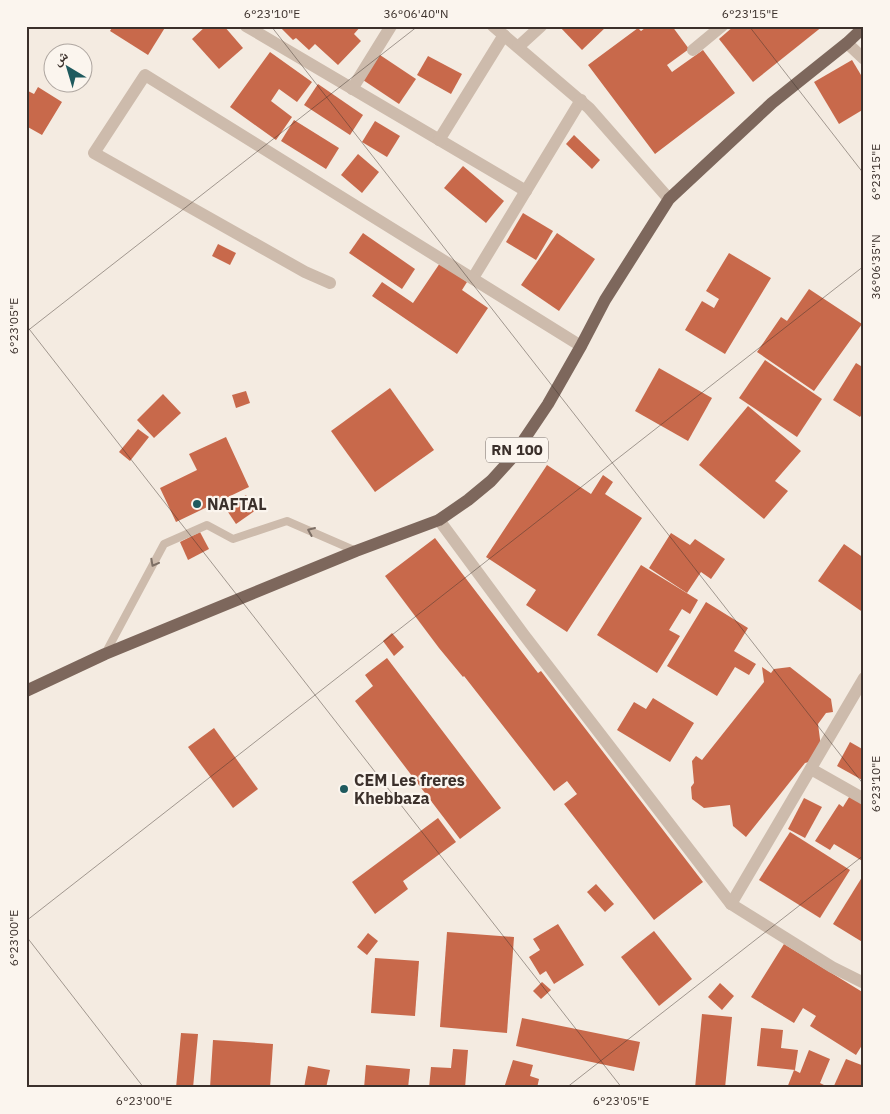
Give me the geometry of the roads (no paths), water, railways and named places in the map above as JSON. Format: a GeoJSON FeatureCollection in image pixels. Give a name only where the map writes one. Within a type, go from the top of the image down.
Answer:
{"type":"FeatureCollection","features":[{"type":"Feature","properties":{"kind":"main road","name":"RN 100"},"geometry":{"type":"LineString","coordinates":[[26,691],[105,654],[356,550],[439,520],[490,481],[511,459],[548,404],[605,300],[669,199],[772,104],[847,43],[863,27]]}},
{"type":"Feature","properties":{"kind":"street"},"geometry":{"type":"LineString","coordinates":[[246,26],[526,191]]}},
{"type":"Feature","properties":{"kind":"street"},"geometry":{"type":"LineString","coordinates":[[352,89],[391,26]]}},
{"type":"Feature","properties":{"kind":"street"},"geometry":{"type":"LineString","coordinates":[[493,26],[590,108],[669,199]]}},
{"type":"Feature","properties":{"kind":"street"},"geometry":{"type":"LineString","coordinates":[[518,47],[542,26]]}},
{"type":"Feature","properties":{"kind":"street"},"geometry":{"type":"LineString","coordinates":[[693,50],[722,26]]}},
{"type":"Feature","properties":{"kind":"street"},"geometry":{"type":"LineString","coordinates":[[438,140],[504,35]]}},
{"type":"Feature","properties":{"kind":"street"},"geometry":{"type":"LineString","coordinates":[[847,43],[864,59]]}},
{"type":"Feature","properties":{"kind":"street"},"geometry":{"type":"LineString","coordinates":[[330,283],[305,272],[94,153],[145,75],[581,346]]}},
{"type":"Feature","properties":{"kind":"street"},"geometry":{"type":"LineString","coordinates":[[473,278],[581,100]]}},
{"type":"Feature","properties":{"kind":"street"},"geometry":{"type":"LineString","coordinates":[[439,520],[548,666],[731,904],[832,967],[864,983]]}},
{"type":"Feature","properties":{"kind":"street"},"geometry":{"type":"LineString","coordinates":[[731,904],[864,678]]}},
{"type":"Feature","properties":{"kind":"street"},"geometry":{"type":"LineString","coordinates":[[810,769],[864,799]]}},
{"type":"Feature","properties":{"kind":"lane"},"geometry":{"type":"LineString","coordinates":[[105,654],[164,544],[207,525],[233,539],[288,521],[356,550]]}},
{"type":"Feature","properties":{"kind":"place","name":"NAFTAL"},"geometry":{"type":"Point","coordinates":[197,504]}},
{"type":"Feature","properties":{"kind":"place","name":"CEM Les freres Khebbaza"},"geometry":{"type":"Point","coordinates":[344,789]}}]}
